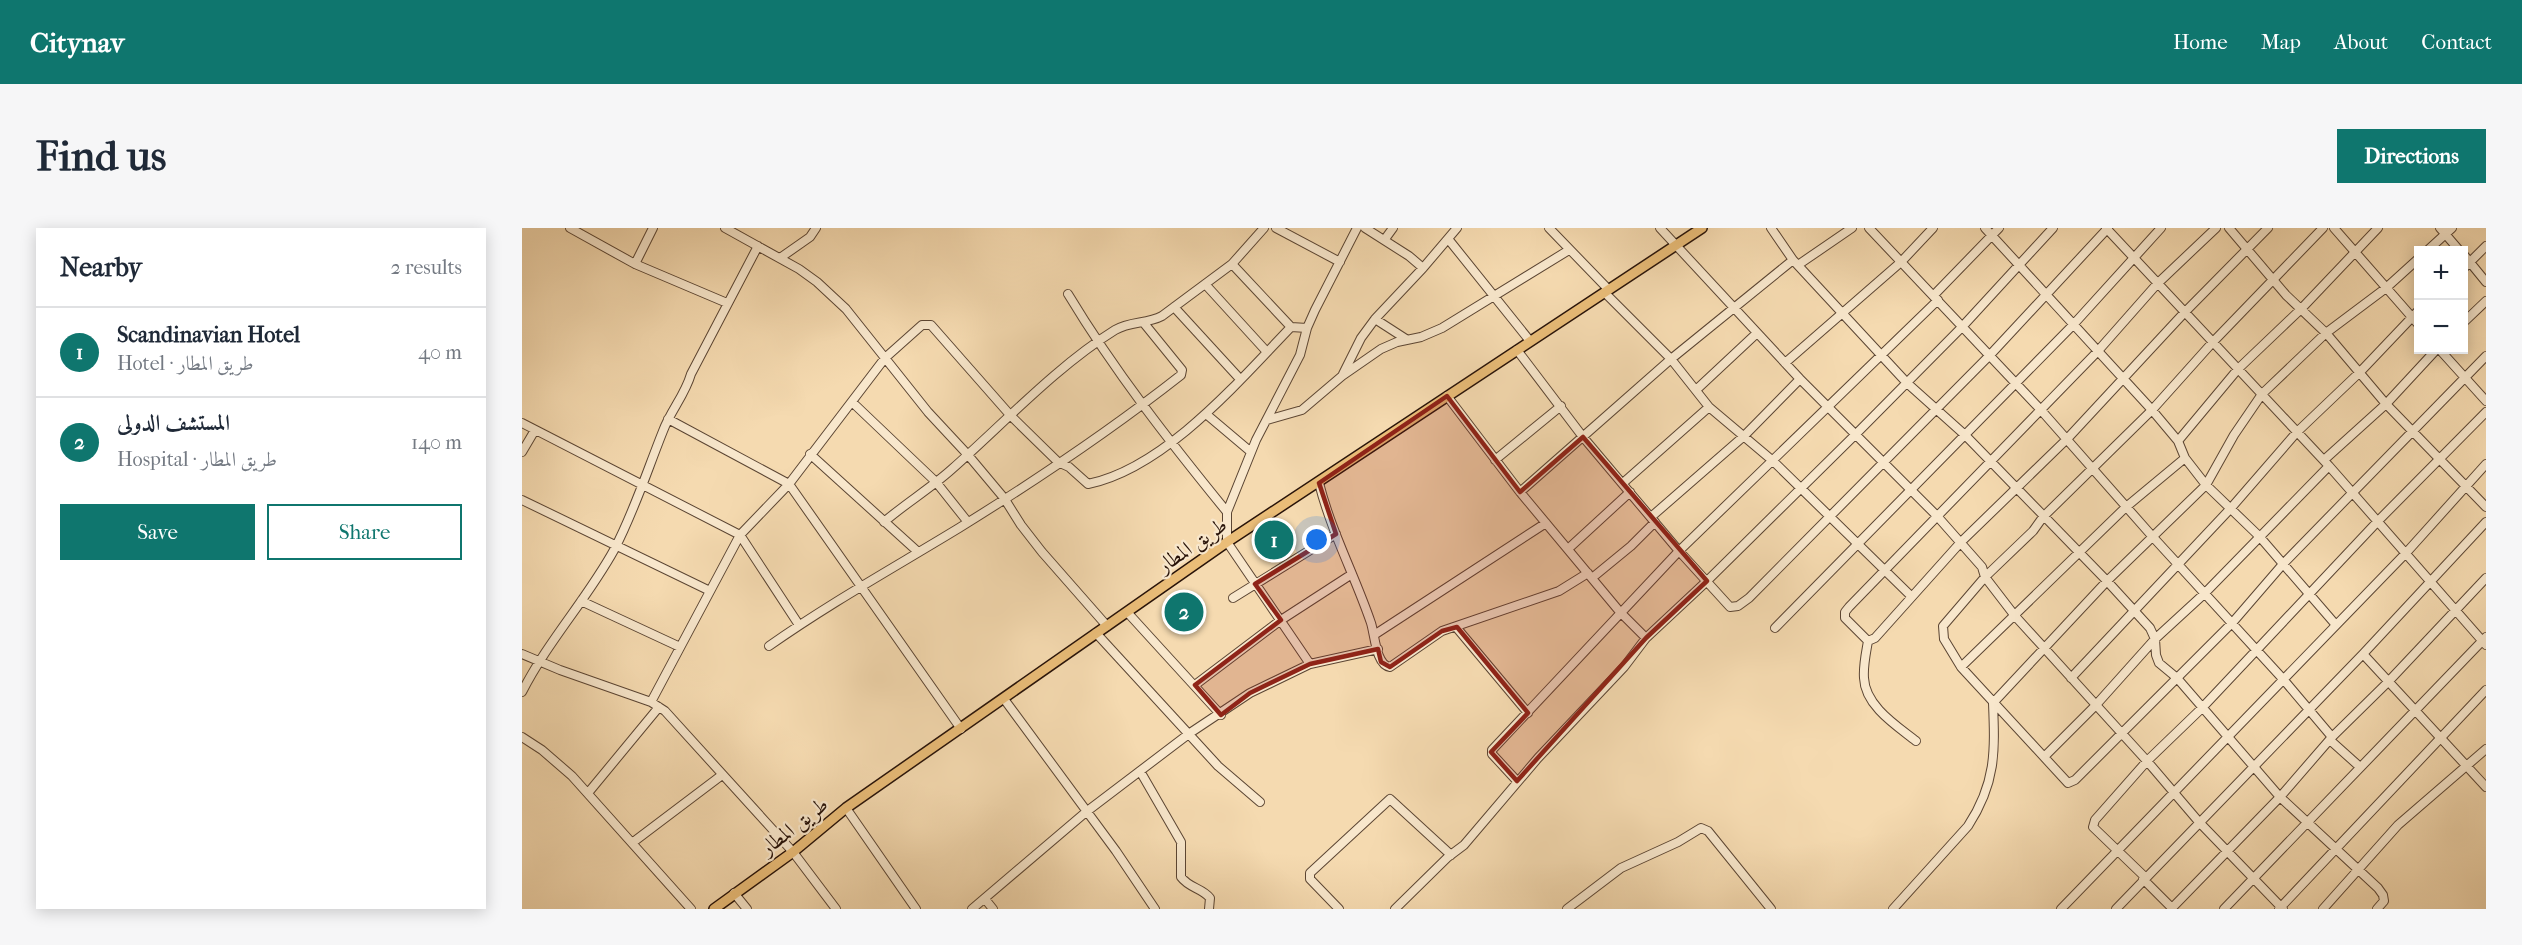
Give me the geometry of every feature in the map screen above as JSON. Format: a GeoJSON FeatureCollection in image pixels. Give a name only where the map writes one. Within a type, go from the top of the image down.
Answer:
{"type":"FeatureCollection","features":[{"type":"Feature","properties":{"kind":"main road","name":"طريق المطار"},"geometry":{"type":"LineString","coordinates":[[714,909],[793,852],[846,808],[1096,633],[1530,340],[1702,228]]}},
{"type":"Feature","properties":{"kind":"street"},"geometry":{"type":"LineString","coordinates":[[570,228],[635,264],[727,303]]}},
{"type":"Feature","properties":{"kind":"street"},"geometry":{"type":"LineString","coordinates":[[635,264],[653,228]]}},
{"type":"Feature","properties":{"kind":"street"},"geometry":{"type":"LineString","coordinates":[[725,228],[780,258],[817,282],[831,295],[934,420],[968,455],[1004,498],[1042,552],[1107,626]]}},
{"type":"Feature","properties":{"kind":"street"},"geometry":{"type":"LineString","coordinates":[[780,258],[810,237],[816,228]]}},
{"type":"Feature","properties":{"kind":"street"},"geometry":{"type":"LineString","coordinates":[[884,522],[968,455],[1050,379],[1124,325],[1153,321],[1174,307],[1232,264],[1264,228]]}},
{"type":"Feature","properties":{"kind":"street"},"geometry":{"type":"LineString","coordinates":[[1276,228],[1340,262]]}},
{"type":"Feature","properties":{"kind":"street"},"geometry":{"type":"LineString","coordinates":[[1310,664],[1227,543],[1227,512],[1251,452],[1300,355],[1307,328],[1357,228]]}},
{"type":"Feature","properties":{"kind":"street"},"geometry":{"type":"LineString","coordinates":[[1365,228],[1385,239],[1423,268]]}},
{"type":"Feature","properties":{"kind":"street"},"geometry":{"type":"LineString","coordinates":[[1385,239],[1393,228]]}},
{"type":"Feature","properties":{"kind":"street"},"geometry":{"type":"LineString","coordinates":[[1342,376],[1361,338],[1375,319],[1449,240],[1457,228]]}},
{"type":"Feature","properties":{"kind":"street"},"geometry":{"type":"LineString","coordinates":[[1548,228],[1671,359],[1709,407],[1773,462],[1911,596]]}},
{"type":"Feature","properties":{"kind":"street"},"geometry":{"type":"LineString","coordinates":[[1660,228],[1800,379],[1961,542],[1982,567],[1985,577],[2015,616],[2147,761],[2199,822],[2281,908],[2486,690]]}},
{"type":"Feature","properties":{"kind":"street"},"geometry":{"type":"LineString","coordinates":[[1772,228],[1795,262],[1907,383],[1990,460],[2150,628],[2155,639],[2159,663],[2176,678],[2280,796],[2359,868],[2383,895],[2384,902],[2377,909]]}},
{"type":"Feature","properties":{"kind":"street"},"geometry":{"type":"LineString","coordinates":[[1520,492],[1671,359],[1734,307],[1795,262],[1852,228]]}},
{"type":"Feature","properties":{"kind":"street"},"geometry":{"type":"LineString","coordinates":[[1785,363],[1843,314],[1933,228]]}},
{"type":"Feature","properties":{"kind":"street"},"geometry":{"type":"LineString","coordinates":[[1985,228],[2152,410],[2178,441],[2184,458],[2206,484],[2259,536],[2336,625]]}},
{"type":"Feature","properties":{"kind":"street"},"geometry":{"type":"LineString","coordinates":[[1517,781],[1491,752],[1679,551],[1882,355],[1999,228]]}},
{"type":"Feature","properties":{"kind":"street"},"geometry":{"type":"LineString","coordinates":[[1395,909],[1480,828],[1517,781],[1624,668],[1646,638],[1707,581],[1907,383],[2053,228]]}},
{"type":"Feature","properties":{"kind":"street"},"geometry":{"type":"LineString","coordinates":[[1517,350],[1583,437],[1679,551],[1730,607],[1738,606],[1749,598],[1990,355],[2107,228],[2212,343],[2327,463],[2454,611],[2485,641],[2414,711],[2224,909]]}},
{"type":"Feature","properties":{"kind":"street"},"geometry":{"type":"LineString","coordinates":[[1775,628],[2073,325],[2161,228]]}},
{"type":"Feature","properties":{"kind":"street"},"geometry":{"type":"LineString","coordinates":[[1868,641],[1844,616],[1849,607],[2097,352],[2157,284],[2216,228]]}},
{"type":"Feature","properties":{"kind":"street"},"geometry":{"type":"LineString","coordinates":[[2229,228],[2301,309],[2326,333],[2386,404],[2486,507]]}},
{"type":"Feature","properties":{"kind":"street"},"geometry":{"type":"LineString","coordinates":[[1868,641],[1875,638],[1961,542],[2067,440],[2184,313],[2268,228]]}},
{"type":"Feature","properties":{"kind":"street"},"geometry":{"type":"LineString","coordinates":[[2323,228],[2212,343],[2152,410],[2043,517],[2026,539],[1985,577],[1943,626],[1944,639],[1961,667],[2045,756],[2056,771],[2071,783],[2232,622],[2283,564],[2486,356]]}},
{"type":"Feature","properties":{"kind":"street"},"geometry":{"type":"LineString","coordinates":[[2334,228],[2386,288],[2414,312]]}},
{"type":"Feature","properties":{"kind":"street"},"geometry":{"type":"LineString","coordinates":[[2178,441],[2238,369],[2301,309],[2378,228]]}},
{"type":"Feature","properties":{"kind":"street"},"geometry":{"type":"LineString","coordinates":[[2440,228],[2456,246]]}},
{"type":"Feature","properties":{"kind":"street"},"geometry":{"type":"LineString","coordinates":[[2433,246],[2452,228]]}},
{"type":"Feature","properties":{"kind":"street"},"geometry":{"type":"LineString","coordinates":[[1875,230],[1900,262],[2093,467],[2126,507],[2283,679],[2331,739],[2360,767]]}},
{"type":"Feature","properties":{"kind":"street"},"geometry":{"type":"LineString","coordinates":[[1449,240],[1530,340]]}},
{"type":"Feature","properties":{"kind":"street"},"geometry":{"type":"LineString","coordinates":[[522,692],[538,661],[581,601],[616,546],[643,485],[668,419],[683,396],[691,374],[758,246]]}},
{"type":"Feature","properties":{"kind":"street"},"geometry":{"type":"LineString","coordinates":[[2468,264],[2486,246]]}},
{"type":"Feature","properties":{"kind":"street"},"geometry":{"type":"LineString","coordinates":[[1267,420],[1302,410],[1342,376],[1381,349],[1442,328],[1569,250]]}},
{"type":"Feature","properties":{"kind":"street"},"geometry":{"type":"LineString","coordinates":[[1893,909],[1968,826],[1976,814],[1992,773],[1995,751],[1993,703],[2107,581],[2206,484],[2234,435],[2262,394],[2326,333],[2386,288],[2414,263]]}},
{"type":"Feature","properties":{"kind":"street"},"geometry":{"type":"LineString","coordinates":[[1232,264],[1291,327],[1307,328]]}},
{"type":"Feature","properties":{"kind":"street"},"geometry":{"type":"LineString","coordinates":[[2468,266],[2486,282]]}},
{"type":"Feature","properties":{"kind":"street"},"geometry":{"type":"LineString","coordinates":[[1205,284],[1267,352]]}},
{"type":"Feature","properties":{"kind":"street"},"geometry":{"type":"LineString","coordinates":[[1068,294],[1098,343],[1143,405],[1227,512]]}},
{"type":"Feature","properties":{"kind":"street"},"geometry":{"type":"LineString","coordinates":[[2468,317],[2486,301]]}},
{"type":"Feature","properties":{"kind":"street"},"geometry":{"type":"LineString","coordinates":[[1174,307],[1240,379]]}},
{"type":"Feature","properties":{"kind":"street"},"geometry":{"type":"LineString","coordinates":[[2071,678],[2231,508],[2297,432],[2414,316]]}},
{"type":"Feature","properties":{"kind":"street"},"geometry":{"type":"LineString","coordinates":[[1375,319],[1406,339]]}},
{"type":"Feature","properties":{"kind":"street"},"geometry":{"type":"LineString","coordinates":[[769,646],[1004,498],[1143,405],[1182,373],[1143,322]]}},
{"type":"Feature","properties":{"kind":"street"},"geometry":{"type":"LineString","coordinates":[[588,793],[655,705],[680,647],[740,535],[789,484],[885,358],[922,325],[927,324],[952,348],[1011,416],[1058,462],[1069,467],[1088,484],[1125,472],[1170,442],[1206,414],[1291,327]]}},
{"type":"Feature","properties":{"kind":"street"},"geometry":{"type":"LineString","coordinates":[[1696,390],[1757,333]]}},
{"type":"Feature","properties":{"kind":"street"},"geometry":{"type":"LineString","coordinates":[[2045,756],[2095,706],[2155,639],[2204,594],[2432,354]]}},
{"type":"Feature","properties":{"kind":"street"},"geometry":{"type":"LineString","coordinates":[[2444,354],[2486,401]]}},
{"type":"Feature","properties":{"kind":"street"},"geometry":{"type":"LineString","coordinates":[[1319,483],[1374,635],[1381,662],[1390,667],[1442,631],[1559,591],[1590,576],[1631,546],[1653,519],[1744,436],[1800,379]]}},
{"type":"Feature","properties":{"kind":"street"},"geometry":{"type":"LineString","coordinates":[[1447,396],[1520,492],[1620,612],[1646,638]]}},
{"type":"Feature","properties":{"kind":"street"},"geometry":{"type":"LineString","coordinates":[[852,402],[936,482],[967,521]]}},
{"type":"Feature","properties":{"kind":"street"},"geometry":{"type":"LineString","coordinates":[[1495,460],[1561,406]]}},
{"type":"Feature","properties":{"kind":"street"},"geometry":{"type":"LineString","coordinates":[[1623,483],[1709,407]]}},
{"type":"Feature","properties":{"kind":"street"},"geometry":{"type":"LineString","coordinates":[[2486,412],[2378,521],[2258,651],[2147,761],[2092,824],[2171,909],[2486,578]]}},
{"type":"Feature","properties":{"kind":"street"},"geometry":{"type":"LineString","coordinates":[[1206,414],[1251,452]]}},
{"type":"Feature","properties":{"kind":"street"},"geometry":{"type":"LineString","coordinates":[[668,419],[789,484],[961,729]]}},
{"type":"Feature","properties":{"kind":"street"},"geometry":{"type":"LineString","coordinates":[[522,423],[740,535],[799,625]]}},
{"type":"Feature","properties":{"kind":"street"},"geometry":{"type":"LineString","coordinates":[[522,452],[535,430]]}},
{"type":"Feature","properties":{"kind":"street"},"geometry":{"type":"LineString","coordinates":[[810,454],[917,551]]}},
{"type":"Feature","properties":{"kind":"street"},"geometry":{"type":"LineString","coordinates":[[1961,667],[2126,507],[2184,458]]}},
{"type":"Feature","properties":{"kind":"street"},"geometry":{"type":"LineString","coordinates":[[2063,908],[2172,792],[2406,553],[2465,484],[2486,464]]}},
{"type":"Feature","properties":{"kind":"street"},"geometry":{"type":"LineString","coordinates":[[1568,549],[1630,492]]}},
{"type":"Feature","properties":{"kind":"street"},"geometry":{"type":"LineString","coordinates":[[522,500],[710,591]]}},
{"type":"Feature","properties":{"kind":"street"},"geometry":{"type":"LineString","coordinates":[[2116,909],[2363,654],[2486,522]]}},
{"type":"Feature","properties":{"kind":"street"},"geometry":{"type":"LineString","coordinates":[[1374,635],[1546,523]]}},
{"type":"Feature","properties":{"kind":"street"},"geometry":{"type":"LineString","coordinates":[[1233,598],[1336,534]]}},
{"type":"Feature","properties":{"kind":"street"},"geometry":{"type":"LineString","coordinates":[[1195,685],[1281,620],[1352,574]]}},
{"type":"Feature","properties":{"kind":"street"},"geometry":{"type":"LineString","coordinates":[[581,601],[680,647]]}},
{"type":"Feature","properties":{"kind":"street"},"geometry":{"type":"LineString","coordinates":[[1127,612],[1221,715]]}},
{"type":"Feature","properties":{"kind":"street"},"geometry":{"type":"LineString","coordinates":[[1456,627],[1528,713]]}},
{"type":"Feature","properties":{"kind":"street"},"geometry":{"type":"LineString","coordinates":[[1096,633],[1218,766],[1260,802]]}},
{"type":"Feature","properties":{"kind":"street"},"geometry":{"type":"LineString","coordinates":[[1868,641],[1864,678],[1866,688],[1877,706],[1892,722],[1916,741]]}},
{"type":"Feature","properties":{"kind":"street"},"geometry":{"type":"LineString","coordinates":[[972,909],[1086,812],[1190,734],[1221,715],[1250,693],[1310,664],[1378,649]]}},
{"type":"Feature","properties":{"kind":"street"},"geometry":{"type":"LineString","coordinates":[[522,654],[655,705],[675,720],[793,852],[836,909]]}},
{"type":"Feature","properties":{"kind":"street"},"geometry":{"type":"LineString","coordinates":[[2363,654],[2486,787]]}},
{"type":"Feature","properties":{"kind":"street"},"geometry":{"type":"LineString","coordinates":[[1004,699],[1116,851],[1155,909]]}},
{"type":"Feature","properties":{"kind":"street"},"geometry":{"type":"LineString","coordinates":[[522,737],[557,761],[691,909]]}},
{"type":"Feature","properties":{"kind":"street"},"geometry":{"type":"LineString","coordinates":[[2323,909],[2398,825],[2486,748]]}},
{"type":"Feature","properties":{"kind":"street"},"geometry":{"type":"LineString","coordinates":[[1140,771],[1181,842],[1181,878],[1207,894],[1210,898],[1209,909]]}},
{"type":"Feature","properties":{"kind":"street"},"geometry":{"type":"LineString","coordinates":[[632,843],[722,775]]}},
{"type":"Feature","properties":{"kind":"street"},"geometry":{"type":"LineString","coordinates":[[1339,909],[1310,879],[1310,873],[1390,799],[1451,855]]}},
{"type":"Feature","properties":{"kind":"street"},"geometry":{"type":"LineString","coordinates":[[846,808],[916,909]]}},
{"type":"Feature","properties":{"kind":"street"},"geometry":{"type":"LineString","coordinates":[[1567,909],[1621,868],[1678,842],[1701,828],[1708,831],[1772,909]]}},
{"type":"Feature","properties":{"kind":"street"},"geometry":{"type":"LineString","coordinates":[[734,893],[747,909]]}},
{"type":"Feature","properties":{"kind":"street"},"geometry":{"type":"LineString","coordinates":[[985,899],[993,909]]}},
{"type":"Feature","properties":{"kind":"highlighted area"},"geometry":{"type":"Polygon","coordinates":[[[1447,396],[1520,492],[1583,437],[1707,581],[1646,638],[1517,781],[1491,752],[1528,713],[1457,627],[1442,631],[1390,667],[1381,662],[1378,649],[1310,664],[1250,693],[1221,715],[1195,685],[1281,620],[1255,584],[1336,534],[1319,483],[1447,396]]]}},
{"type":"Feature","properties":{"kind":"place","name":"Scandinavian Hotel"},"geometry":{"type":"Point","coordinates":[1274,540]}},
{"type":"Feature","properties":{"kind":"place","name":"المستشف الدولى"},"geometry":{"type":"Point","coordinates":[1184,612]}}]}
